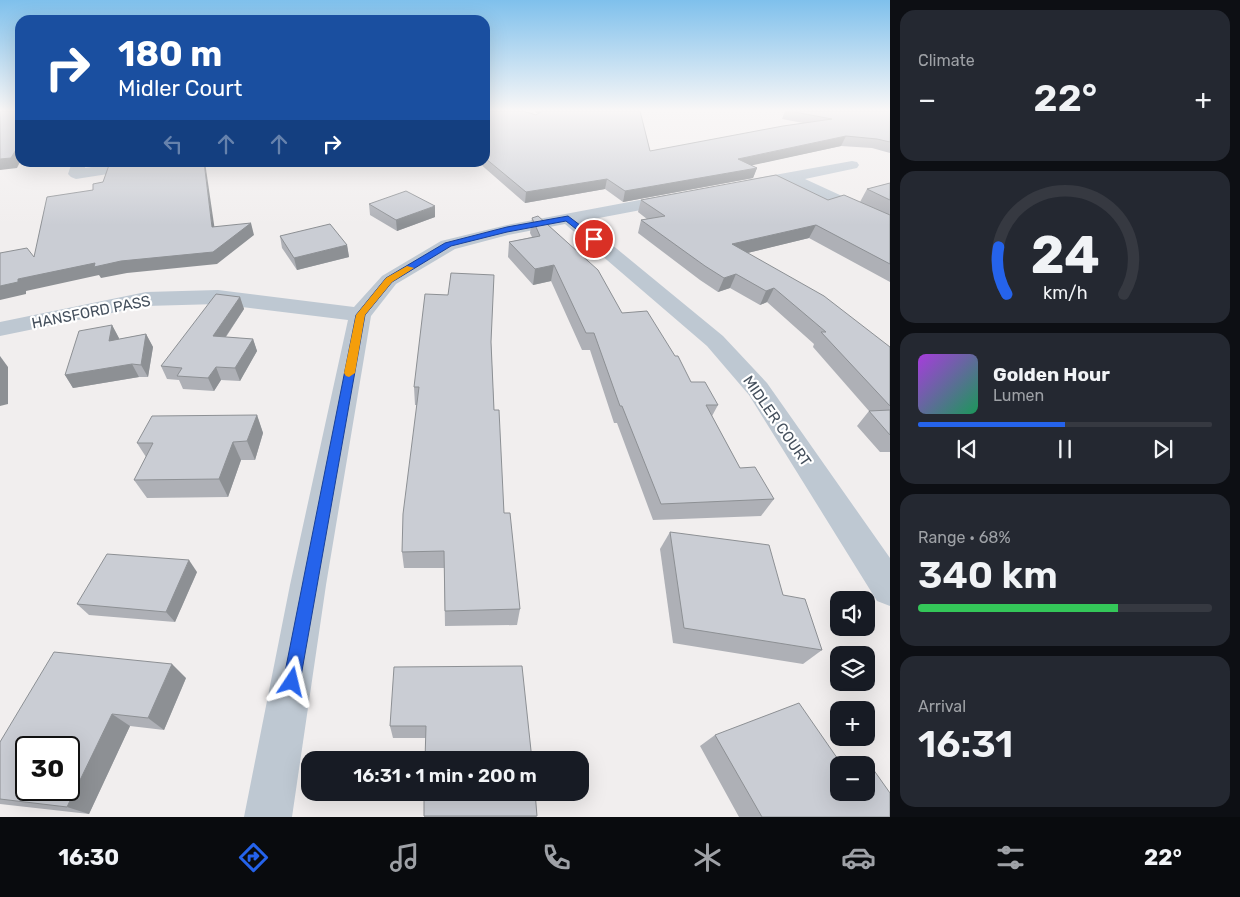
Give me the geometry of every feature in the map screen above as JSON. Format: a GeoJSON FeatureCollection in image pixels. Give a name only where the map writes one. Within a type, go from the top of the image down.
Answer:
{"type":"FeatureCollection","features":[{"type":"Feature","properties":{"kind":"street"},"geometry":{"type":"LineString","coordinates":[[268,817],[310,576],[360,315],[389,280],[448,245],[507,230],[852,165]]}},
{"type":"Feature","properties":{"kind":"street"},"geometry":{"type":"LineString","coordinates":[[78,167],[76,174],[124,167]]}},
{"type":"Feature","properties":{"kind":"street"},"geometry":{"type":"LineString","coordinates":[[788,177],[890,225]]}},
{"type":"Feature","properties":{"kind":"street","name":"MIDLER COURT"},"geometry":{"type":"LineString","coordinates":[[568,218],[715,341],[758,389],[890,589]]}},
{"type":"Feature","properties":{"kind":"street","name":"HANSFORD PASS"},"geometry":{"type":"LineString","coordinates":[[0,329],[146,299],[218,298],[360,315]]}},
{"type":"Feature","properties":{"kind":"building"},"geometry":{"type":"Polygon","coordinates":[[[0,149],[15,149],[11,158],[0,159],[0,149]]]}},
{"type":"Feature","properties":{"kind":"building"},"geometry":{"type":"Polygon","coordinates":[[[490,149],[650,149],[650,151],[660,149],[784,149],[738,159],[757,168],[625,191],[607,179],[526,192],[490,162],[490,149]]]}},
{"type":"Feature","properties":{"kind":"building"},"geometry":{"type":"Polygon","coordinates":[[[108,167],[205,167],[212,227],[251,223],[213,252],[121,261],[94,267],[95,263],[18,279],[18,282],[0,286],[0,253],[27,248],[34,257],[47,197],[93,190],[93,184],[103,182],[108,167]]]}},
{"type":"Feature","properties":{"kind":"building"},"geometry":{"type":"Polygon","coordinates":[[[776,175],[828,200],[844,195],[890,215],[890,264],[816,225],[732,244],[824,296],[890,347],[890,406],[821,332],[826,332],[774,288],[766,291],[736,274],[724,278],[641,220],[665,216],[641,200],[776,175]]]}},
{"type":"Feature","properties":{"kind":"building"},"geometry":{"type":"Polygon","coordinates":[[[890,183],[890,200],[867,189],[890,183]]]}},
{"type":"Feature","properties":{"kind":"building"},"geometry":{"type":"Polygon","coordinates":[[[406,191],[435,206],[396,220],[369,204],[406,191]]]}},
{"type":"Feature","properties":{"kind":"building"},"geometry":{"type":"Polygon","coordinates":[[[538,216],[598,270],[622,313],[647,311],[675,356],[678,356],[691,382],[705,382],[718,405],[706,405],[740,468],[755,467],[774,499],[661,504],[622,406],[620,406],[594,333],[586,333],[554,265],[535,269],[509,242],[540,236],[532,218],[538,216]]]}},
{"type":"Feature","properties":{"kind":"building"},"geometry":{"type":"Polygon","coordinates":[[[330,224],[347,245],[294,258],[280,236],[330,224]]]}},
{"type":"Feature","properties":{"kind":"building"},"geometry":{"type":"Polygon","coordinates":[[[451,273],[494,275],[491,342],[494,410],[499,410],[504,513],[510,513],[520,609],[445,611],[444,551],[402,552],[403,514],[419,387],[414,387],[425,294],[448,295],[451,273]]]}},
{"type":"Feature","properties":{"kind":"building"},"geometry":{"type":"Polygon","coordinates":[[[216,294],[240,297],[213,336],[253,339],[235,368],[216,367],[208,378],[177,376],[182,368],[161,366],[216,294]]]}},
{"type":"Feature","properties":{"kind":"building"},"geometry":{"type":"Polygon","coordinates":[[[112,325],[109,341],[146,334],[141,365],[132,364],[65,375],[79,331],[112,325]]]}},
{"type":"Feature","properties":{"kind":"building"},"geometry":{"type":"Polygon","coordinates":[[[890,410],[890,435],[869,411],[890,410]]]}},
{"type":"Feature","properties":{"kind":"building"},"geometry":{"type":"Polygon","coordinates":[[[257,415],[247,441],[233,442],[219,479],[134,480],[153,443],[137,443],[152,416],[257,415]]]}},
{"type":"Feature","properties":{"kind":"building"},"geometry":{"type":"Polygon","coordinates":[[[670,532],[769,545],[783,595],[805,599],[822,650],[684,628],[670,532]]]}},
{"type":"Feature","properties":{"kind":"building"},"geometry":{"type":"Polygon","coordinates":[[[107,554],[189,560],[166,612],[77,604],[107,554]]]}},
{"type":"Feature","properties":{"kind":"building"},"geometry":{"type":"Polygon","coordinates":[[[54,652],[172,664],[148,718],[112,714],[80,780],[80,736],[15,736],[15,801],[0,799],[0,742],[54,652]]]}},
{"type":"Feature","properties":{"kind":"building"},"geometry":{"type":"Polygon","coordinates":[[[522,666],[531,751],[425,751],[426,726],[390,726],[394,667],[522,666]]]}},
{"type":"Feature","properties":{"kind":"building"},"geometry":{"type":"Polygon","coordinates":[[[799,703],[836,756],[830,756],[830,801],[875,801],[875,772],[890,793],[890,817],[762,817],[715,735],[799,703]]]}},
{"type":"Feature","properties":{"kind":"building"},"geometry":{"type":"Polygon","coordinates":[[[17,801],[70,801],[67,807],[17,801]]]}},
{"type":"Feature","properties":{"kind":"building"},"geometry":{"type":"Polygon","coordinates":[[[424,801],[536,801],[537,816],[424,816],[424,801]]]}},
{"type":"Feature","properties":{"kind":"slow traffic"},"geometry":{"type":"LineString","coordinates":[[349,373],[360,315],[389,280],[410,268]]}},
{"type":"Feature","properties":{"kind":"route"},"geometry":{"type":"LineString","coordinates":[[292,682],[308,585],[360,315],[389,280],[448,245],[507,230],[568,218],[594,239]]}}]}
